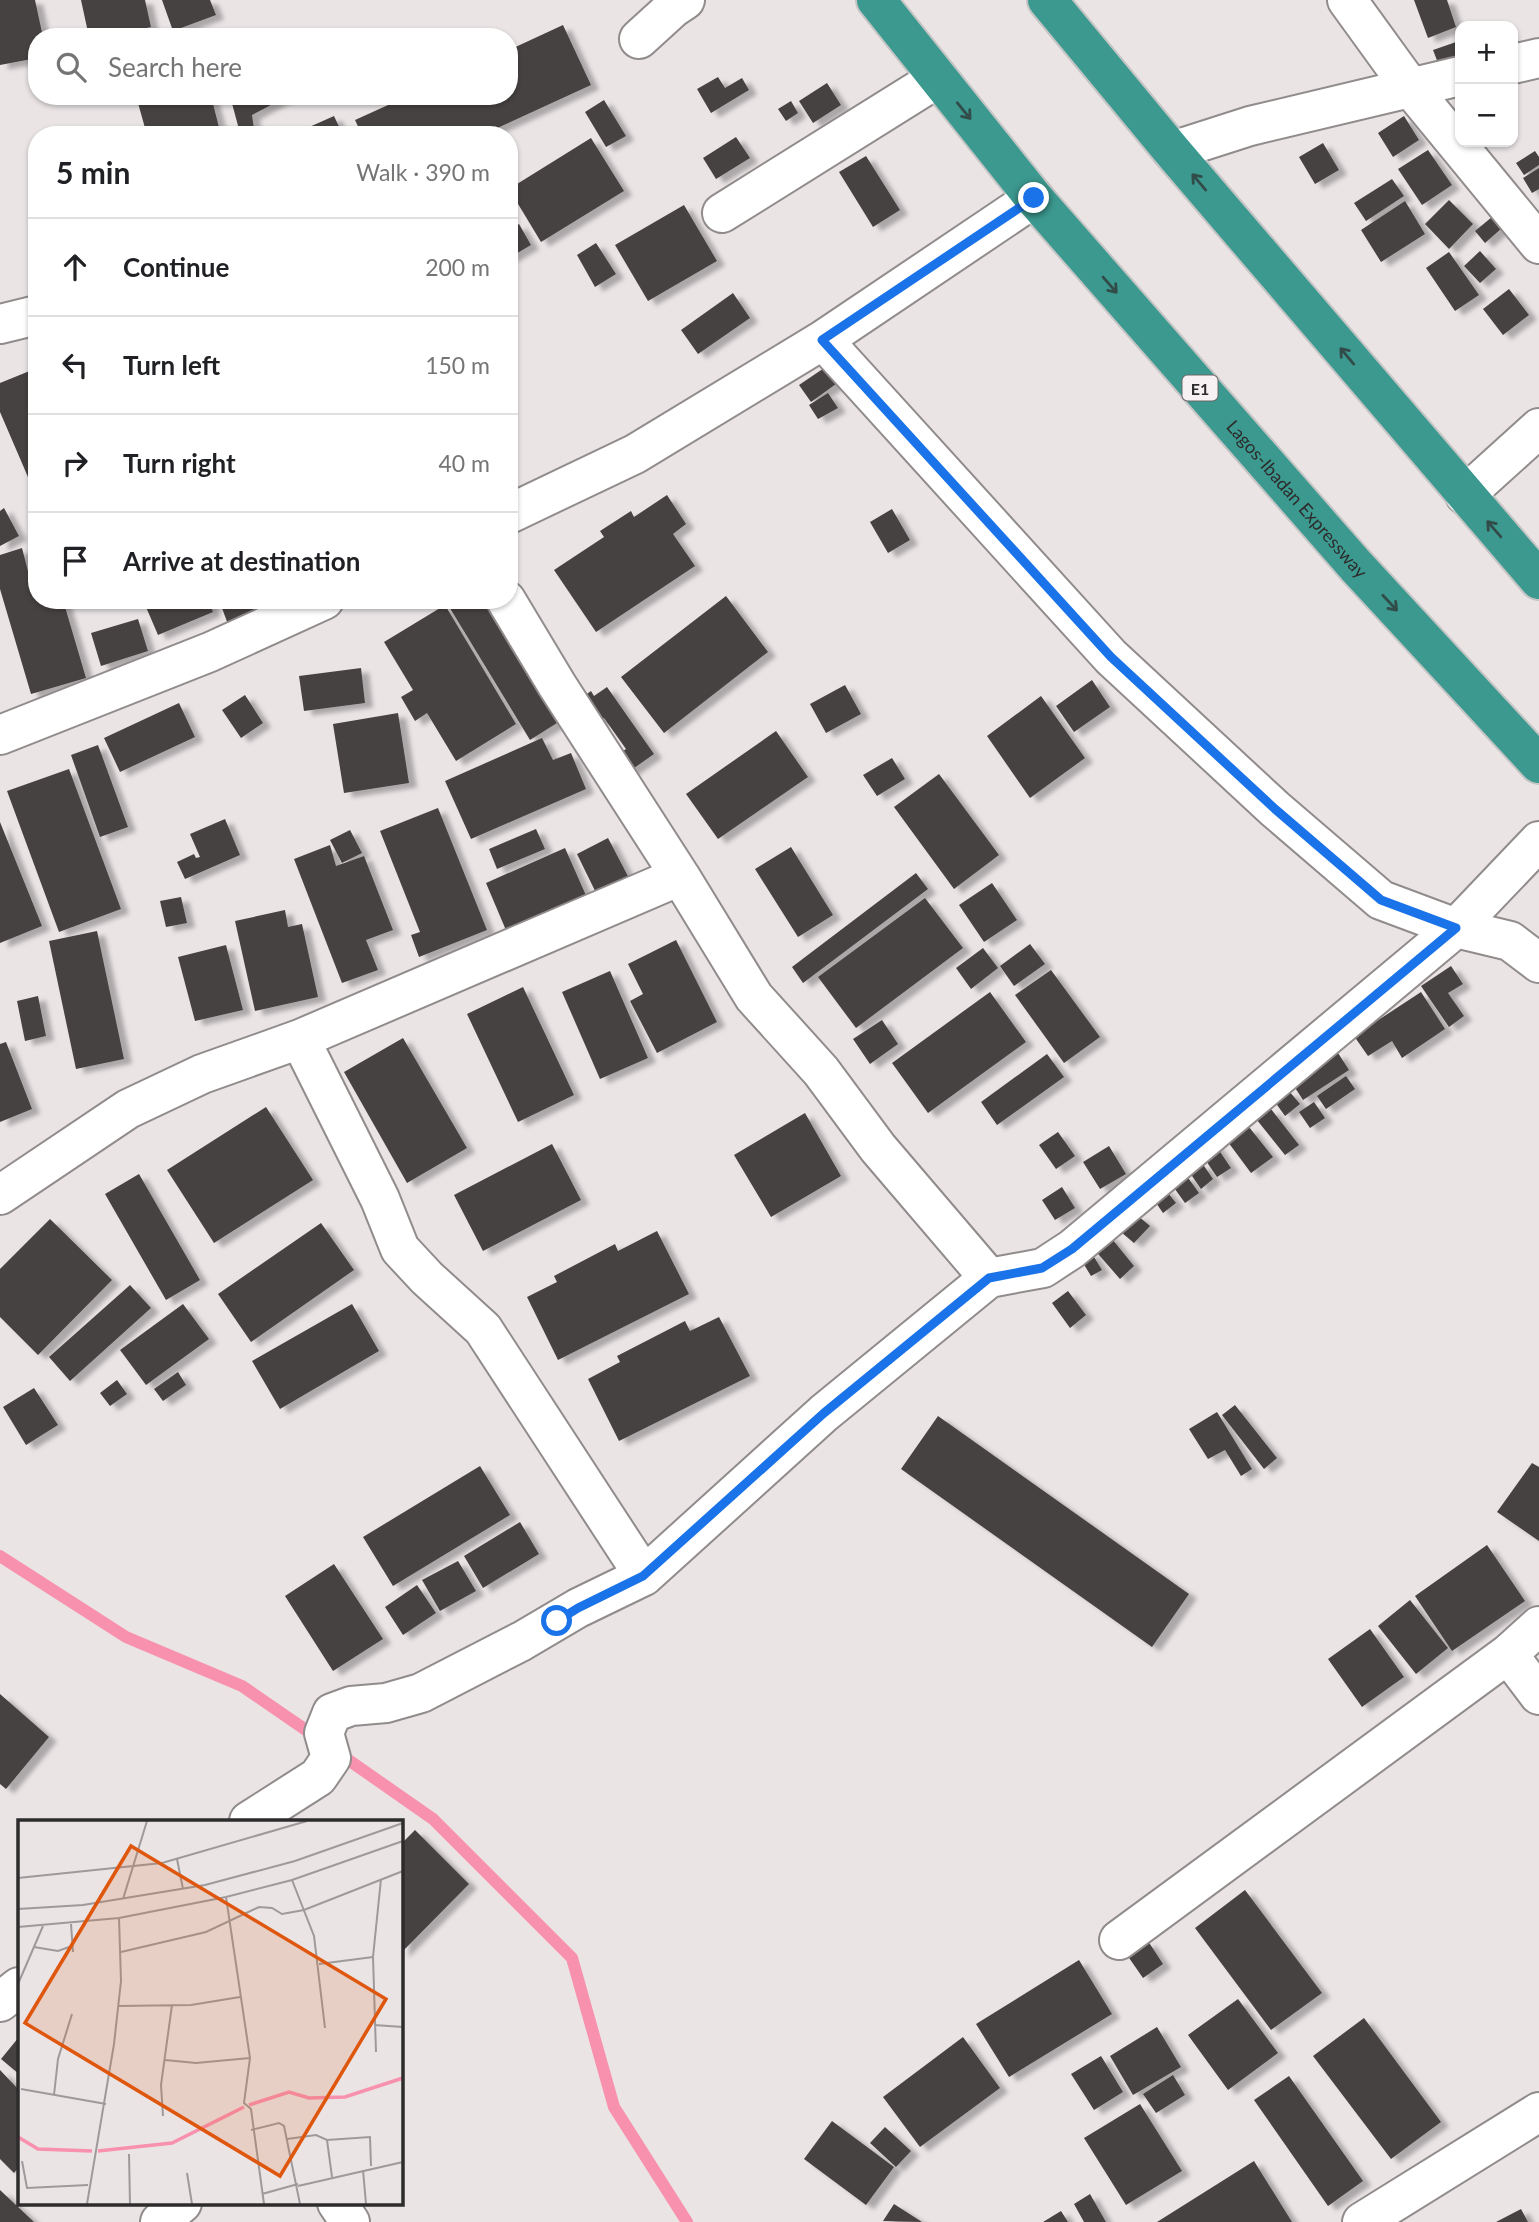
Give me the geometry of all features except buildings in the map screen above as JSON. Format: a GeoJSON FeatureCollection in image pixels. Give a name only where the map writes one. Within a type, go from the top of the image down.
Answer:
{"type":"FeatureCollection","features":[{"type":"Feature","properties":{"kind":"highway","name":"Lagos-Ibadan Expressway"},"geometry":{"type":"LineString","coordinates":[[876,0],[1034,198],[1356,566],[1539,764]]}},
{"type":"Feature","properties":{"kind":"highway"},"geometry":{"type":"LineString","coordinates":[[1047,0],[1539,580]]}},
{"type":"Feature","properties":{"kind":"street"},"geometry":{"type":"LineString","coordinates":[[1347,0],[1410,87],[1539,244]]}},
{"type":"Feature","properties":{"kind":"street"},"geometry":{"type":"LineString","coordinates":[[639,39],[673,3]]}},
{"type":"Feature","properties":{"kind":"street"},"geometry":{"type":"LineString","coordinates":[[1518,63],[1539,58]]}},
{"type":"Feature","properties":{"kind":"street"},"geometry":{"type":"LineString","coordinates":[[1172,150],[1251,126],[1455,77]]}},
{"type":"Feature","properties":{"kind":"street"},"geometry":{"type":"LineString","coordinates":[[722,213],[938,78]]}},
{"type":"Feature","properties":{"kind":"street"},"geometry":{"type":"LineString","coordinates":[[518,510],[635,454],[822,340],[1034,198]]}},
{"type":"Feature","properties":{"kind":"street"},"geometry":{"type":"LineString","coordinates":[[0,324],[28,317]]}},
{"type":"Feature","properties":{"kind":"street"},"geometry":{"type":"LineString","coordinates":[[822,340],[1111,657],[1275,809],[1381,900],[1456,928],[1510,941],[1539,963]]}},
{"type":"Feature","properties":{"kind":"street"},"geometry":{"type":"LineString","coordinates":[[1465,495],[1539,428]]}},
{"type":"Feature","properties":{"kind":"street"},"geometry":{"type":"LineString","coordinates":[[0,735],[210,652],[304,609]]}},
{"type":"Feature","properties":{"kind":"street"},"geometry":{"type":"LineString","coordinates":[[511,609],[754,997],[821,1070],[878,1148],[989,1278]]}},
{"type":"Feature","properties":{"kind":"street"},"geometry":{"type":"LineString","coordinates":[[252,1820],[318,1777],[331,1758],[324,1733],[332,1713],[351,1706],[386,1703],[421,1693],[643,1576],[824,1413],[989,1278],[1042,1268],[1072,1249],[1456,928],[1539,841]]}},
{"type":"Feature","properties":{"kind":"street"},"geometry":{"type":"LineString","coordinates":[[0,1195],[128,1108],[202,1074],[300,1039],[680,876]]}},
{"type":"Feature","properties":{"kind":"street"},"geometry":{"type":"LineString","coordinates":[[300,1039],[380,1199],[400,1248],[427,1278],[483,1329],[643,1576]]}},
{"type":"Feature","properties":{"kind":"street"},"geometry":{"type":"LineString","coordinates":[[1119,1940],[1507,1654],[1539,1626]]}},
{"type":"Feature","properties":{"kind":"street"},"geometry":{"type":"LineString","coordinates":[[1507,1654],[1539,1695]]}},
{"type":"Feature","properties":{"kind":"street"},"geometry":{"type":"LineString","coordinates":[[0,2002],[18,1988]]}},
{"type":"Feature","properties":{"kind":"street"},"geometry":{"type":"LineString","coordinates":[[1362,2222],[1539,2112]]}},
{"type":"Feature","properties":{"kind":"street"},"geometry":{"type":"LineString","coordinates":[[160,2222],[181,2204]]}},
{"type":"Feature","properties":{"kind":"street"},"geometry":{"type":"LineString","coordinates":[[338,2204],[350,2222]]}},
{"type":"Feature","properties":{"kind":"waterway"},"geometry":{"type":"LineString","coordinates":[[0,1556],[126,1637],[242,1686],[319,1739]]}},
{"type":"Feature","properties":{"kind":"waterway"},"geometry":{"type":"LineString","coordinates":[[337,1752],[433,1819],[572,1958],[614,2107],[687,2222]]}},
{"type":"Feature","properties":{"kind":"route"},"geometry":{"type":"LineString","coordinates":[[557,1621],[643,1576],[824,1413],[989,1278],[1042,1268],[1072,1249],[1456,928],[1381,900],[1275,809],[1111,657],[822,340],[1034,198]]}}]}
